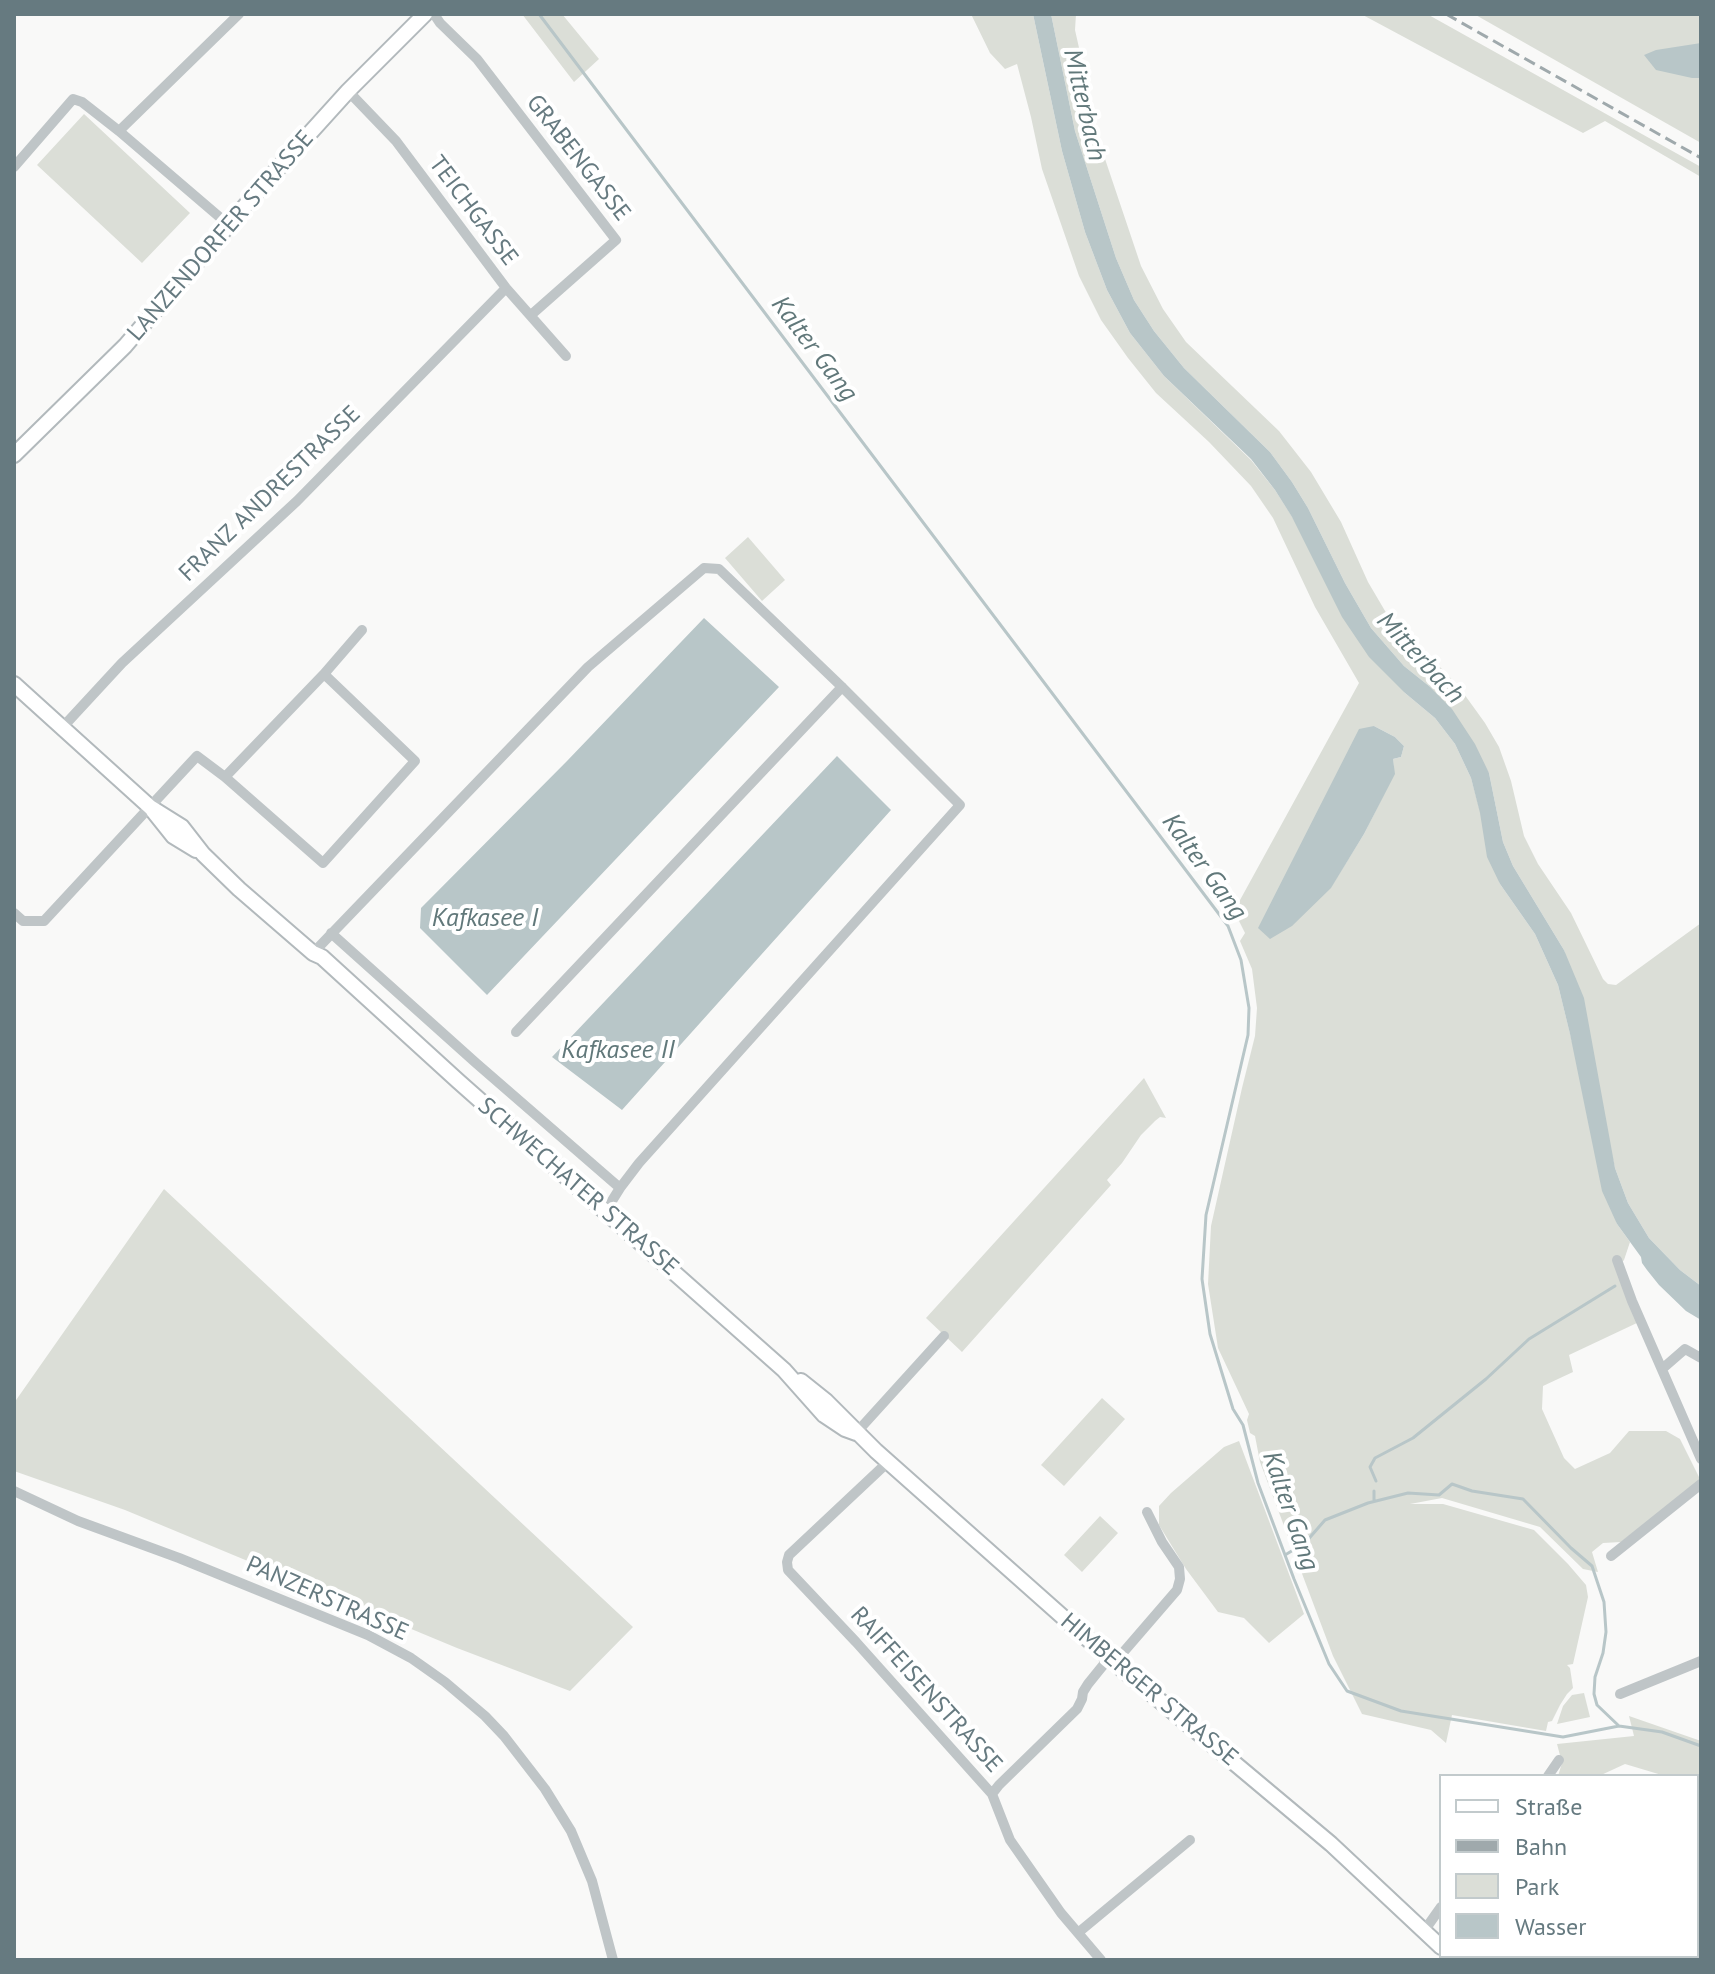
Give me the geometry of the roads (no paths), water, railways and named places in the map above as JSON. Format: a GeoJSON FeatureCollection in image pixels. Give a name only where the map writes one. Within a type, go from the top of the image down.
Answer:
{"type":"FeatureCollection","features":[{"type":"Feature","properties":{"kind":"main road","name":"LANZENDORFER STRASSE"},"geometry":{"type":"LineString","coordinates":[[14,455],[125,346],[263,185],[348,91],[425,14]]}},
{"type":"Feature","properties":{"kind":"main road","name":"SCHWECHATER STRASSE"},"geometry":{"type":"LineString","coordinates":[[14,684],[150,807],[182,827],[203,854],[239,889],[313,953],[322,957],[784,1370],[824,1415],[856,1433]]}},
{"type":"Feature","properties":{"kind":"main road","name":"HIMBERGER STRASSE"},"geometry":{"type":"LineString","coordinates":[[856,1433],[1112,1660],[1331,1844],[1439,1945]]}},
{"type":"Feature","properties":{"kind":"street"},"geometry":{"type":"LineString","coordinates":[[119,131],[239,14]]}},
{"type":"Feature","properties":{"kind":"street","name":"GRABENGASSE"},"geometry":{"type":"LineString","coordinates":[[434,14],[477,59],[616,240],[531,315]]}},
{"type":"Feature","properties":{"kind":"street","name":"TEICHGASSE"},"geometry":{"type":"LineString","coordinates":[[348,91],[396,141],[506,288],[566,356]]}},
{"type":"Feature","properties":{"kind":"street"},"geometry":{"type":"LineString","coordinates":[[14,167],[73,99],[90,107],[230,226]]}},
{"type":"Feature","properties":{"kind":"street","name":"FRANZ ANDRESTRASSE"},"geometry":{"type":"LineString","coordinates":[[61,729],[122,663],[297,501],[506,288]]}},
{"type":"Feature","properties":{"kind":"street"},"geometry":{"type":"LineString","coordinates":[[313,953],[588,667],[704,568],[719,569],[960,805],[639,1163],[605,1212]]}},
{"type":"Feature","properties":{"kind":"street"},"geometry":{"type":"LineString","coordinates":[[225,777],[362,630]]}},
{"type":"Feature","properties":{"kind":"street"},"geometry":{"type":"LineString","coordinates":[[14,913],[23,921],[44,921],[197,756],[323,863],[415,761],[324,674]]}},
{"type":"Feature","properties":{"kind":"street"},"geometry":{"type":"LineString","coordinates":[[516,1032],[842,687]]}},
{"type":"Feature","properties":{"kind":"street"},"geometry":{"type":"LineString","coordinates":[[331,933],[620,1188]]}},
{"type":"Feature","properties":{"kind":"street"},"geometry":{"type":"LineString","coordinates":[[1617,1260],[1701,1459]]}},
{"type":"Feature","properties":{"kind":"street"},"geometry":{"type":"LineString","coordinates":[[856,1433],[944,1336]]}},
{"type":"Feature","properties":{"kind":"street"},"geometry":{"type":"LineString","coordinates":[[1662,1369],[1685,1349],[1701,1358]]}},
{"type":"Feature","properties":{"kind":"street","name":"RAIFFEISENSTRASSE"},"geometry":{"type":"LineString","coordinates":[[888,1462],[789,1555],[788,1570],[992,1794],[1010,1840],[1061,1913],[1101,1960]]}},
{"type":"Feature","properties":{"kind":"street"},"geometry":{"type":"LineString","coordinates":[[1611,1556],[1701,1484]]}},
{"type":"Feature","properties":{"kind":"street","name":"PANZERSTRASSE"},"geometry":{"type":"LineString","coordinates":[[14,1491],[78,1521],[179,1558],[368,1635],[411,1658],[445,1682],[504,1736],[545,1789],[571,1831],[592,1881],[613,1960]]}},
{"type":"Feature","properties":{"kind":"street"},"geometry":{"type":"LineString","coordinates":[[992,1794],[1077,1709],[1088,1684],[1177,1590],[1179,1567],[1147,1512]]}},
{"type":"Feature","properties":{"kind":"street"},"geometry":{"type":"LineString","coordinates":[[1620,1694],[1701,1661]]}},
{"type":"Feature","properties":{"kind":"street"},"geometry":{"type":"LineString","coordinates":[[1549,1774],[1559,1760]]}},
{"type":"Feature","properties":{"kind":"street"},"geometry":{"type":"LineString","coordinates":[[1079,1932],[1190,1840]]}},
{"type":"Feature","properties":{"kind":"street"},"geometry":{"type":"LineString","coordinates":[[1424,1931],[1439,1910]]}},
{"type":"Feature","properties":{"kind":"water"},"geometry":{"type":"Polygon","coordinates":[[[1033,14],[1051,14],[1075,131],[1116,258],[1134,300],[1184,368],[1270,452],[1308,508],[1371,628],[1404,666],[1452,709],[1475,744],[1489,773],[1503,842],[1513,866],[1564,950],[1584,998],[1615,1168],[1628,1203],[1649,1238],[1680,1270],[1701,1286],[1701,1320],[1686,1311],[1647,1270],[1617,1224],[1602,1191],[1558,985],[1535,934],[1500,884],[1487,857],[1471,778],[1455,744],[1435,718],[1369,657],[1342,617],[1292,517],[1275,490],[1251,459],[1164,376],[1130,333],[1107,290],[1085,232],[1062,151],[1033,14]]]}},
{"type":"Feature","properties":{"kind":"water"},"geometry":{"type":"Polygon","coordinates":[[[1701,43],[1701,78],[1656,70],[1644,55],[1656,50],[1701,43]]]}},
{"type":"Feature","properties":{"kind":"water","name":"Kafkasee I"},"geometry":{"type":"Polygon","coordinates":[[[704,618],[779,687],[487,995],[420,928],[421,908],[704,618]]]}},
{"type":"Feature","properties":{"kind":"water"},"geometry":{"type":"Polygon","coordinates":[[[1374,726],[1395,737],[1404,746],[1401,757],[1393,759],[1395,774],[1331,888],[1292,926],[1270,939],[1258,928],[1359,729],[1374,726]]]}},
{"type":"Feature","properties":{"kind":"water","name":"Kafkasee II"},"geometry":{"type":"Polygon","coordinates":[[[837,756],[891,810],[622,1110],[552,1057],[837,756]]]}},
{"type":"Feature","properties":{"kind":"waterway","name":"Kalter Gang"},"geometry":{"type":"LineString","coordinates":[[539,14],[1228,926],[1241,960],[1249,1008],[1248,1035],[1206,1215],[1202,1279],[1210,1334],[1233,1409],[1243,1425],[1258,1483],[1294,1579],[1329,1664],[1347,1691],[1401,1711],[1563,1737],[1619,1726],[1662,1732],[1701,1746]]}},
{"type":"Feature","properties":{"kind":"waterway"},"geometry":{"type":"LineString","coordinates":[[1376,1481],[1370,1467],[1375,1458],[1413,1438],[1486,1379],[1529,1339],[1615,1286]]}},
{"type":"Feature","properties":{"kind":"waterway"},"geometry":{"type":"LineString","coordinates":[[1285,1555],[1305,1543],[1325,1520],[1368,1503],[1408,1493],[1439,1495],[1452,1484],[1472,1491],[1523,1499],[1592,1566],[1604,1602],[1606,1632],[1594,1694],[1597,1705],[1619,1726]]}},
{"type":"Feature","properties":{"kind":"waterway"},"geometry":{"type":"LineString","coordinates":[[1374,1491],[1374,1501]]}},
{"type":"Feature","properties":{"kind":"railway"},"geometry":{"type":"LineString","coordinates":[[1446,14],[1701,158]]}},
{"type":"Feature","properties":{"kind":"water label","name":"Mitterbach"},"geometry":{"type":"Point","coordinates":[1084,105]}},
{"type":"Feature","properties":{"kind":"water label","name":"Mitterbach"},"geometry":{"type":"Point","coordinates":[1420,658]}}]}
